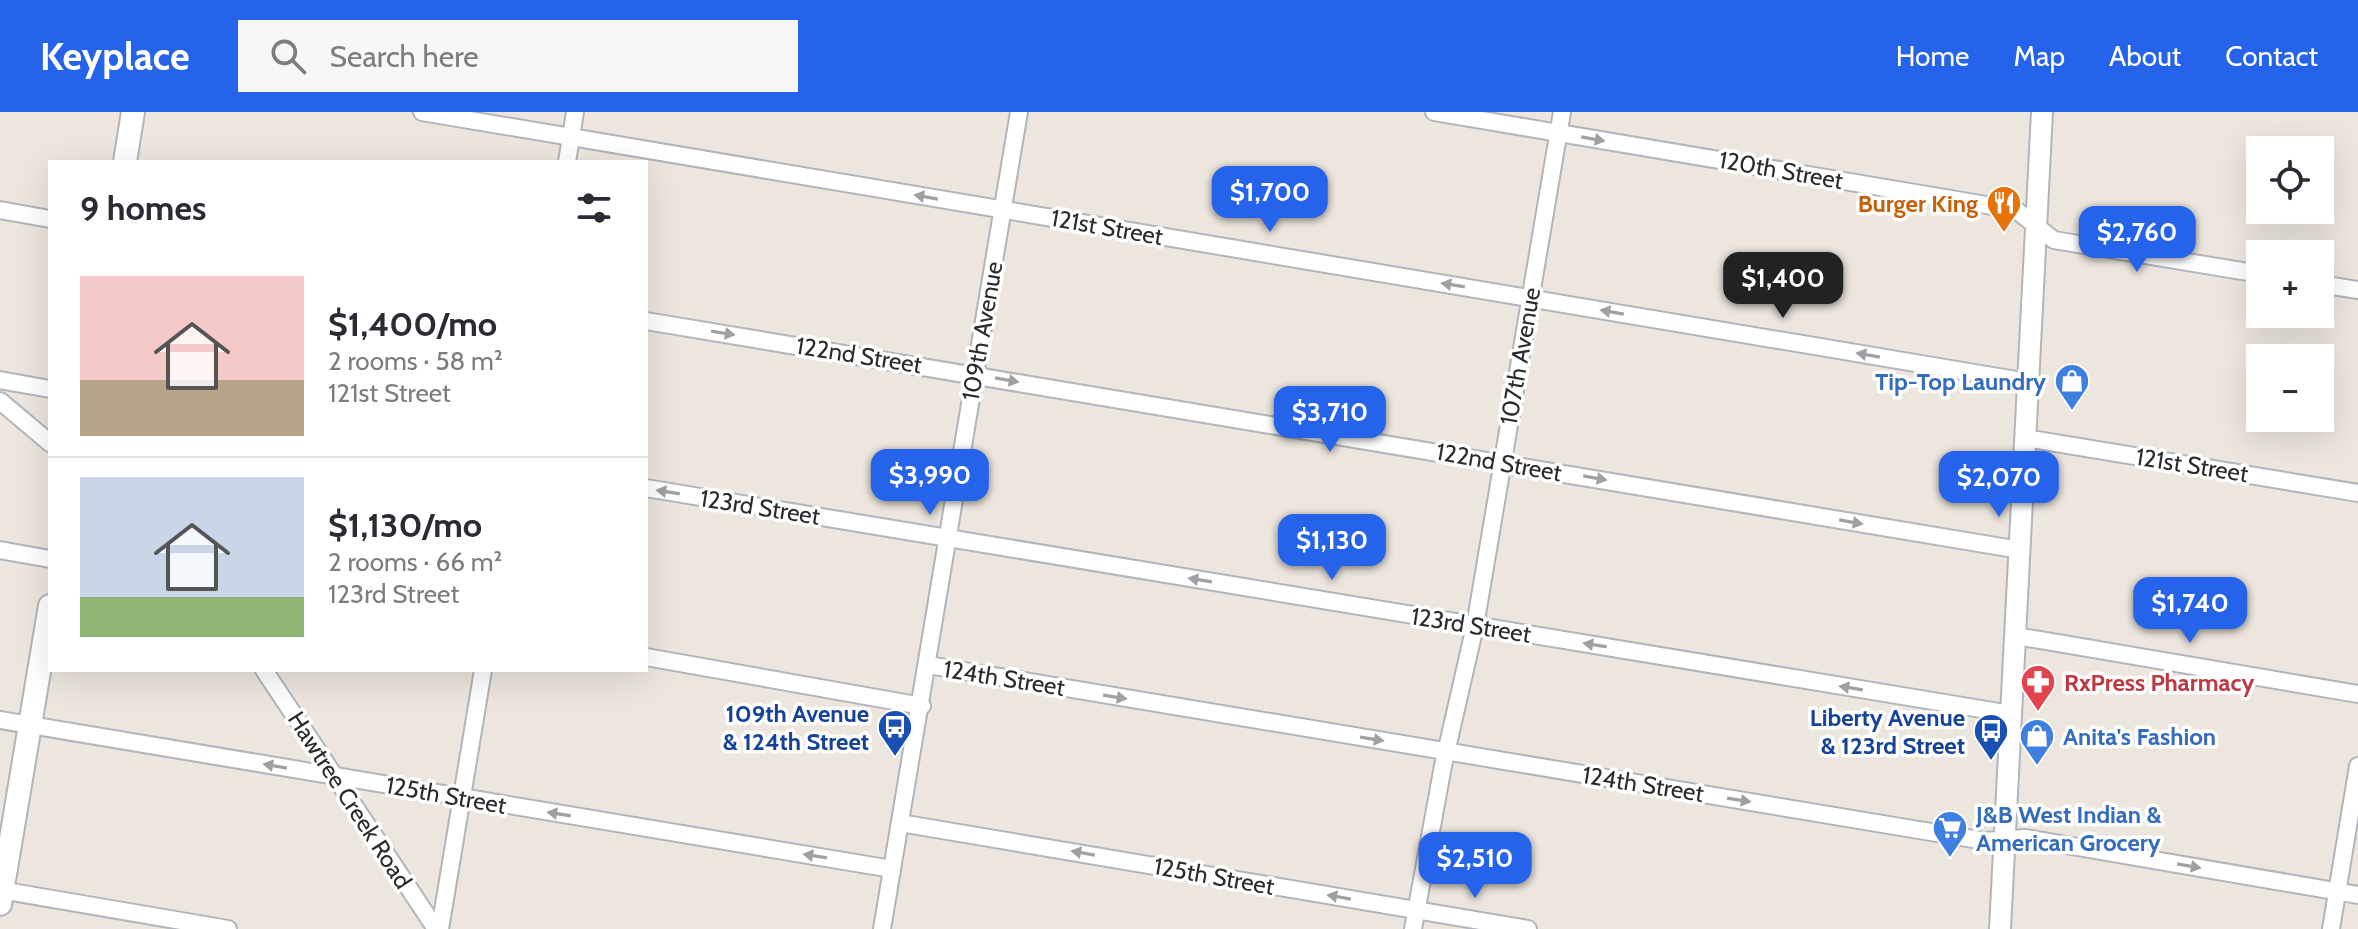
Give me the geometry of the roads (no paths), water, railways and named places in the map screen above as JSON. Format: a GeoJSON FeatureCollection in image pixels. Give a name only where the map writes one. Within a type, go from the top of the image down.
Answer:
{"type":"FeatureCollection","features":[{"type":"Feature","properties":{"kind":"main road"},"geometry":{"type":"LineString","coordinates":[[125,160],[133,112]]}},
{"type":"Feature","properties":{"kind":"main road"},"geometry":{"type":"LineString","coordinates":[[1,895],[48,618]]}},
{"type":"Feature","properties":{"kind":"street","name":"121st Street"},"geometry":{"type":"LineString","coordinates":[[422,112],[2028,382]]}},
{"type":"Feature","properties":{"kind":"street"},"geometry":{"type":"LineString","coordinates":[[567,160],[575,112]]}},
{"type":"Feature","properties":{"kind":"street","name":"109th Avenue"},"geometry":{"type":"LineString","coordinates":[[882,929],[922,706],[947,538],[1019,112]]}},
{"type":"Feature","properties":{"kind":"street","name":"120th Street"},"geometry":{"type":"LineString","coordinates":[[1434,112],[2016,210],[2054,240],[2246,272]]}},
{"type":"Feature","properties":{"kind":"street","name":"107th Avenue"},"geometry":{"type":"LineString","coordinates":[[1413,929],[1446,752],[1475,626],[1562,112]]}},
{"type":"Feature","properties":{"kind":"street"},"geometry":{"type":"LineString","coordinates":[[2000,929],[2042,112]]}},
{"type":"Feature","properties":{"kind":"street"},"geometry":{"type":"LineString","coordinates":[[0,210],[48,219]]}},
{"type":"Feature","properties":{"kind":"street"},"geometry":{"type":"LineString","coordinates":[[2334,286],[2358,290]]}},
{"type":"Feature","properties":{"kind":"street","name":"122nd Street"},"geometry":{"type":"LineString","coordinates":[[648,321],[2020,550]]}},
{"type":"Feature","properties":{"kind":"street"},"geometry":{"type":"LineString","coordinates":[[0,380],[48,389]]}},
{"type":"Feature","properties":{"kind":"street"},"geometry":{"type":"LineString","coordinates":[[0,401],[48,441]]}},
{"type":"Feature","properties":{"kind":"street","name":"121st Street"},"geometry":{"type":"LineString","coordinates":[[2025,438],[2358,493]]}},
{"type":"Feature","properties":{"kind":"street","name":"123rd Street"},"geometry":{"type":"LineString","coordinates":[[648,488],[2011,714]]}},
{"type":"Feature","properties":{"kind":"street"},"geometry":{"type":"LineString","coordinates":[[0,550],[48,559]]}},
{"type":"Feature","properties":{"kind":"street"},"geometry":{"type":"LineString","coordinates":[[2016,636],[2358,694]]}},
{"type":"Feature","properties":{"kind":"street","name":"124th Street"},"geometry":{"type":"LineString","coordinates":[[648,657],[922,706]]}},
{"type":"Feature","properties":{"kind":"street","name":"124th Street"},"geometry":{"type":"LineString","coordinates":[[928,665],[1985,841],[2025,838],[2358,895]]}},
{"type":"Feature","properties":{"kind":"street","name":"Hawtree Creek Road"},"geometry":{"type":"LineString","coordinates":[[265,672],[438,929]]}},
{"type":"Feature","properties":{"kind":"street"},"geometry":{"type":"LineString","coordinates":[[438,929],[483,672]]}},
{"type":"Feature","properties":{"kind":"street","name":"125th Street"},"geometry":{"type":"LineString","coordinates":[[0,720],[892,869]]}},
{"type":"Feature","properties":{"kind":"street"},"geometry":{"type":"LineString","coordinates":[[2331,929],[2358,766]]}},
{"type":"Feature","properties":{"kind":"street","name":"125th Street"},"geometry":{"type":"LineString","coordinates":[[900,823],[1528,929]]}},
{"type":"Feature","properties":{"kind":"street"},"geometry":{"type":"LineString","coordinates":[[1,895],[228,929]]}},
{"type":"Feature","properties":{"kind":"place","name":"Burger King"},"geometry":{"type":"Point","coordinates":[2004,234]}},
{"type":"Feature","properties":{"kind":"place","name":"Tip-Top Laundry"},"geometry":{"type":"Point","coordinates":[2072,412]}},
{"type":"Feature","properties":{"kind":"place","name":"RxPress Pharmacy"},"geometry":{"type":"Point","coordinates":[2038,713]}},
{"type":"Feature","properties":{"kind":"place","name":"109th Avenue & 124th Street"},"geometry":{"type":"Point","coordinates":[895,758]}},
{"type":"Feature","properties":{"kind":"place","name":"Liberty Avenue & 123rd Street"},"geometry":{"type":"Point","coordinates":[1991,762]}},
{"type":"Feature","properties":{"kind":"place","name":"Anita's Fashion"},"geometry":{"type":"Point","coordinates":[2037,767]}},
{"type":"Feature","properties":{"kind":"place","name":"J&B West Indian & American Grocery"},"geometry":{"type":"Point","coordinates":[1950,859]}}]}
